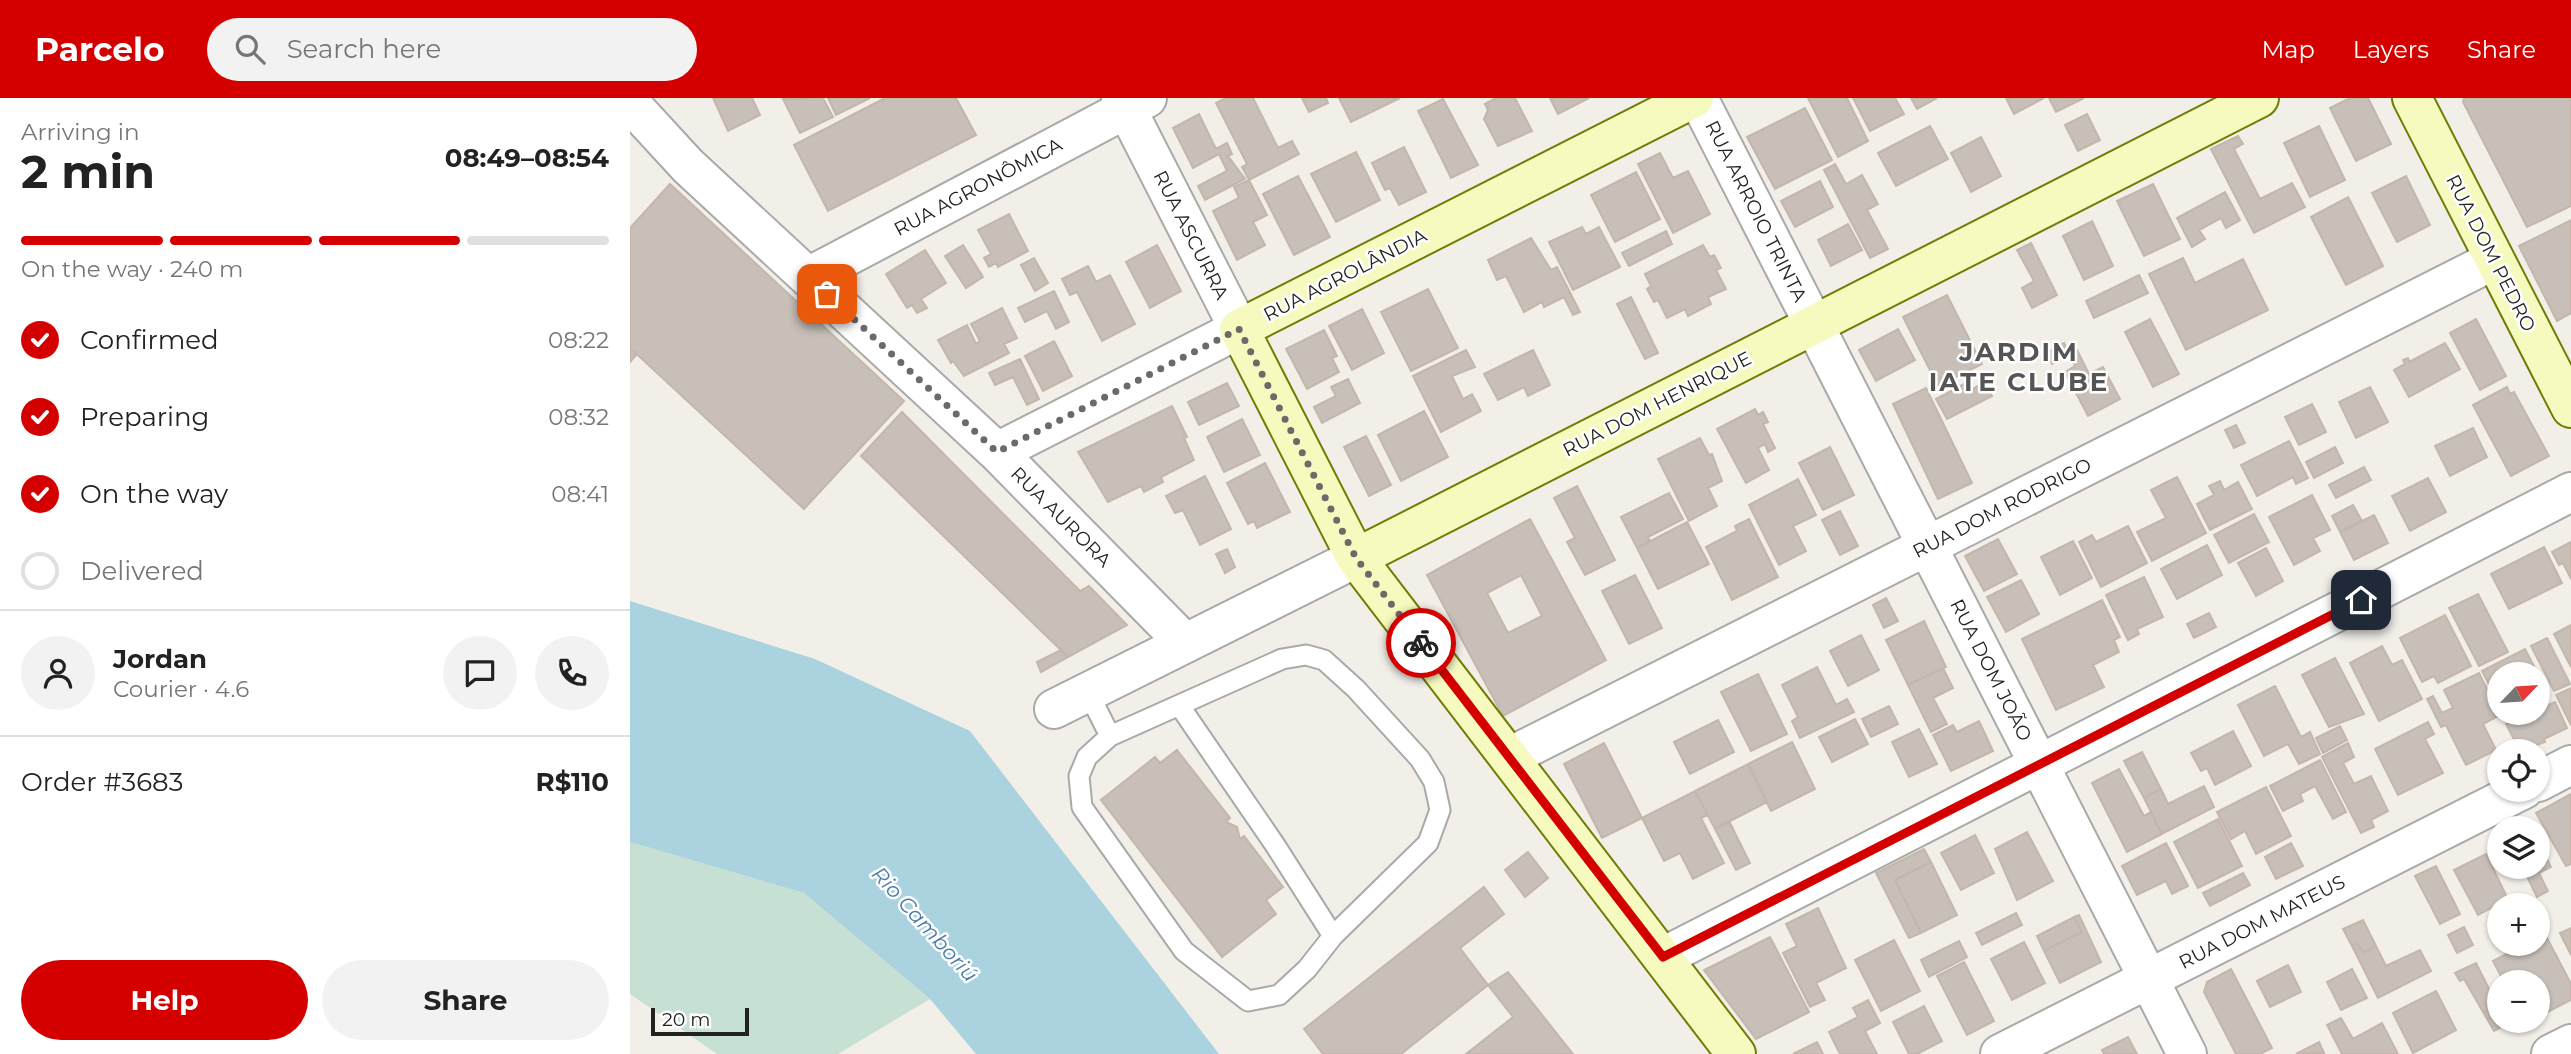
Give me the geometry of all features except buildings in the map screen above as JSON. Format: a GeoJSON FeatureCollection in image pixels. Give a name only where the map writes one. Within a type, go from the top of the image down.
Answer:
{"type":"FeatureCollection","features":[{"type":"Feature","properties":{"kind":"street","name":"RUA ARROIO TRINTA"},"geometry":{"type":"LineString","coordinates":[[1696,98],[1815,324]]}},
{"type":"Feature","properties":{"kind":"street","name":"RUA AGROLÂNDIA"},"geometry":{"type":"LineString","coordinates":[[997,452],[1696,98]]}},
{"type":"Feature","properties":{"kind":"street","name":"RUA DOM HENRIQUE"},"geometry":{"type":"LineString","coordinates":[[1054,709],[2259,98]]}},
{"type":"Feature","properties":{"kind":"street","name":"RUA DOM PEDRO"},"geometry":{"type":"LineString","coordinates":[[2412,98],[2571,408]]}},
{"type":"Feature","properties":{"kind":"street","name":"RUA ASCURRA"},"geometry":{"type":"LineString","coordinates":[[1131,102],[1239,329],[1356,558]]}},
{"type":"Feature","properties":{"kind":"street","name":"RUA AGRONÔMICA"},"geometry":{"type":"LineString","coordinates":[[808,277],[1131,102]]}},
{"type":"Feature","properties":{"kind":"street","name":"RUA AURORA"},"geometry":{"type":"LineString","coordinates":[[630,103],[688,166],[997,452],[1185,643]]}},
{"type":"Feature","properties":{"kind":"street","name":"RUA DOM RODRIGO"},"geometry":{"type":"LineString","coordinates":[[1509,757],[2494,260]]}},
{"type":"Feature","properties":{"kind":"street","name":"RUA DOM JOÃO"},"geometry":{"type":"LineString","coordinates":[[1815,324],[2187,1054]]}},
{"type":"Feature","properties":{"kind":"street"},"geometry":{"type":"LineString","coordinates":[[1663,957],[2571,492]]}},
{"type":"Feature","properties":{"kind":"street"},"geometry":{"type":"LineString","coordinates":[[1356,558],[1736,1054]]}},
{"type":"Feature","properties":{"kind":"street"},"geometry":{"type":"LineString","coordinates":[[2550,776],[2571,765]]}},
{"type":"Feature","properties":{"kind":"street","name":"RUA DOM MATEUS"},"geometry":{"type":"LineString","coordinates":[[2000,1054],[2498,802]]}},
{"type":"Feature","properties":{"kind":"street"},"geometry":{"type":"LineString","coordinates":[[2551,1054],[2571,1044]]}},
{"type":"Feature","properties":{"kind":"lane"},"geometry":{"type":"LineString","coordinates":[[1306,656],[1324,660],[1356,689],[1420,759],[1434,782],[1440,810],[1428,843],[1332,936],[1307,969],[1279,995],[1248,1001],[1184,951],[1082,807],[1079,776],[1087,757],[1110,736],[1179,705],[1282,659],[1306,656]]}},
{"type":"Feature","properties":{"kind":"lane"},"geometry":{"type":"LineString","coordinates":[[1088,692],[1110,736]]}},
{"type":"Feature","properties":{"kind":"lane"},"geometry":{"type":"LineString","coordinates":[[1179,705],[1275,845],[1332,936]]}},
{"type":"Feature","properties":{"kind":"green space"},"geometry":{"type":"Polygon","coordinates":[[[630,842],[804,893],[930,999],[838,1054],[717,1054],[630,994],[630,842]]]}},
{"type":"Feature","properties":{"kind":"water","name":"Rio Camboriú"},"geometry":{"type":"Polygon","coordinates":[[[630,601],[815,659],[970,731],[1219,1054],[976,1054],[930,999],[804,893],[630,842],[630,601]]]}},
{"type":"Feature","properties":{"kind":"way so far"},"geometry":{"type":"LineString","coordinates":[[827,294],[997,452],[1239,329],[1356,558],[1421,643]]}},
{"type":"Feature","properties":{"kind":"district","name":"JARDIM IATE CLUBE"},"geometry":{"type":"Point","coordinates":[2019,367]}},
{"type":"Feature","properties":{"kind":"route"},"geometry":{"type":"LineString","coordinates":[[1421,643],[1663,957],[2361,600]]}}]}
